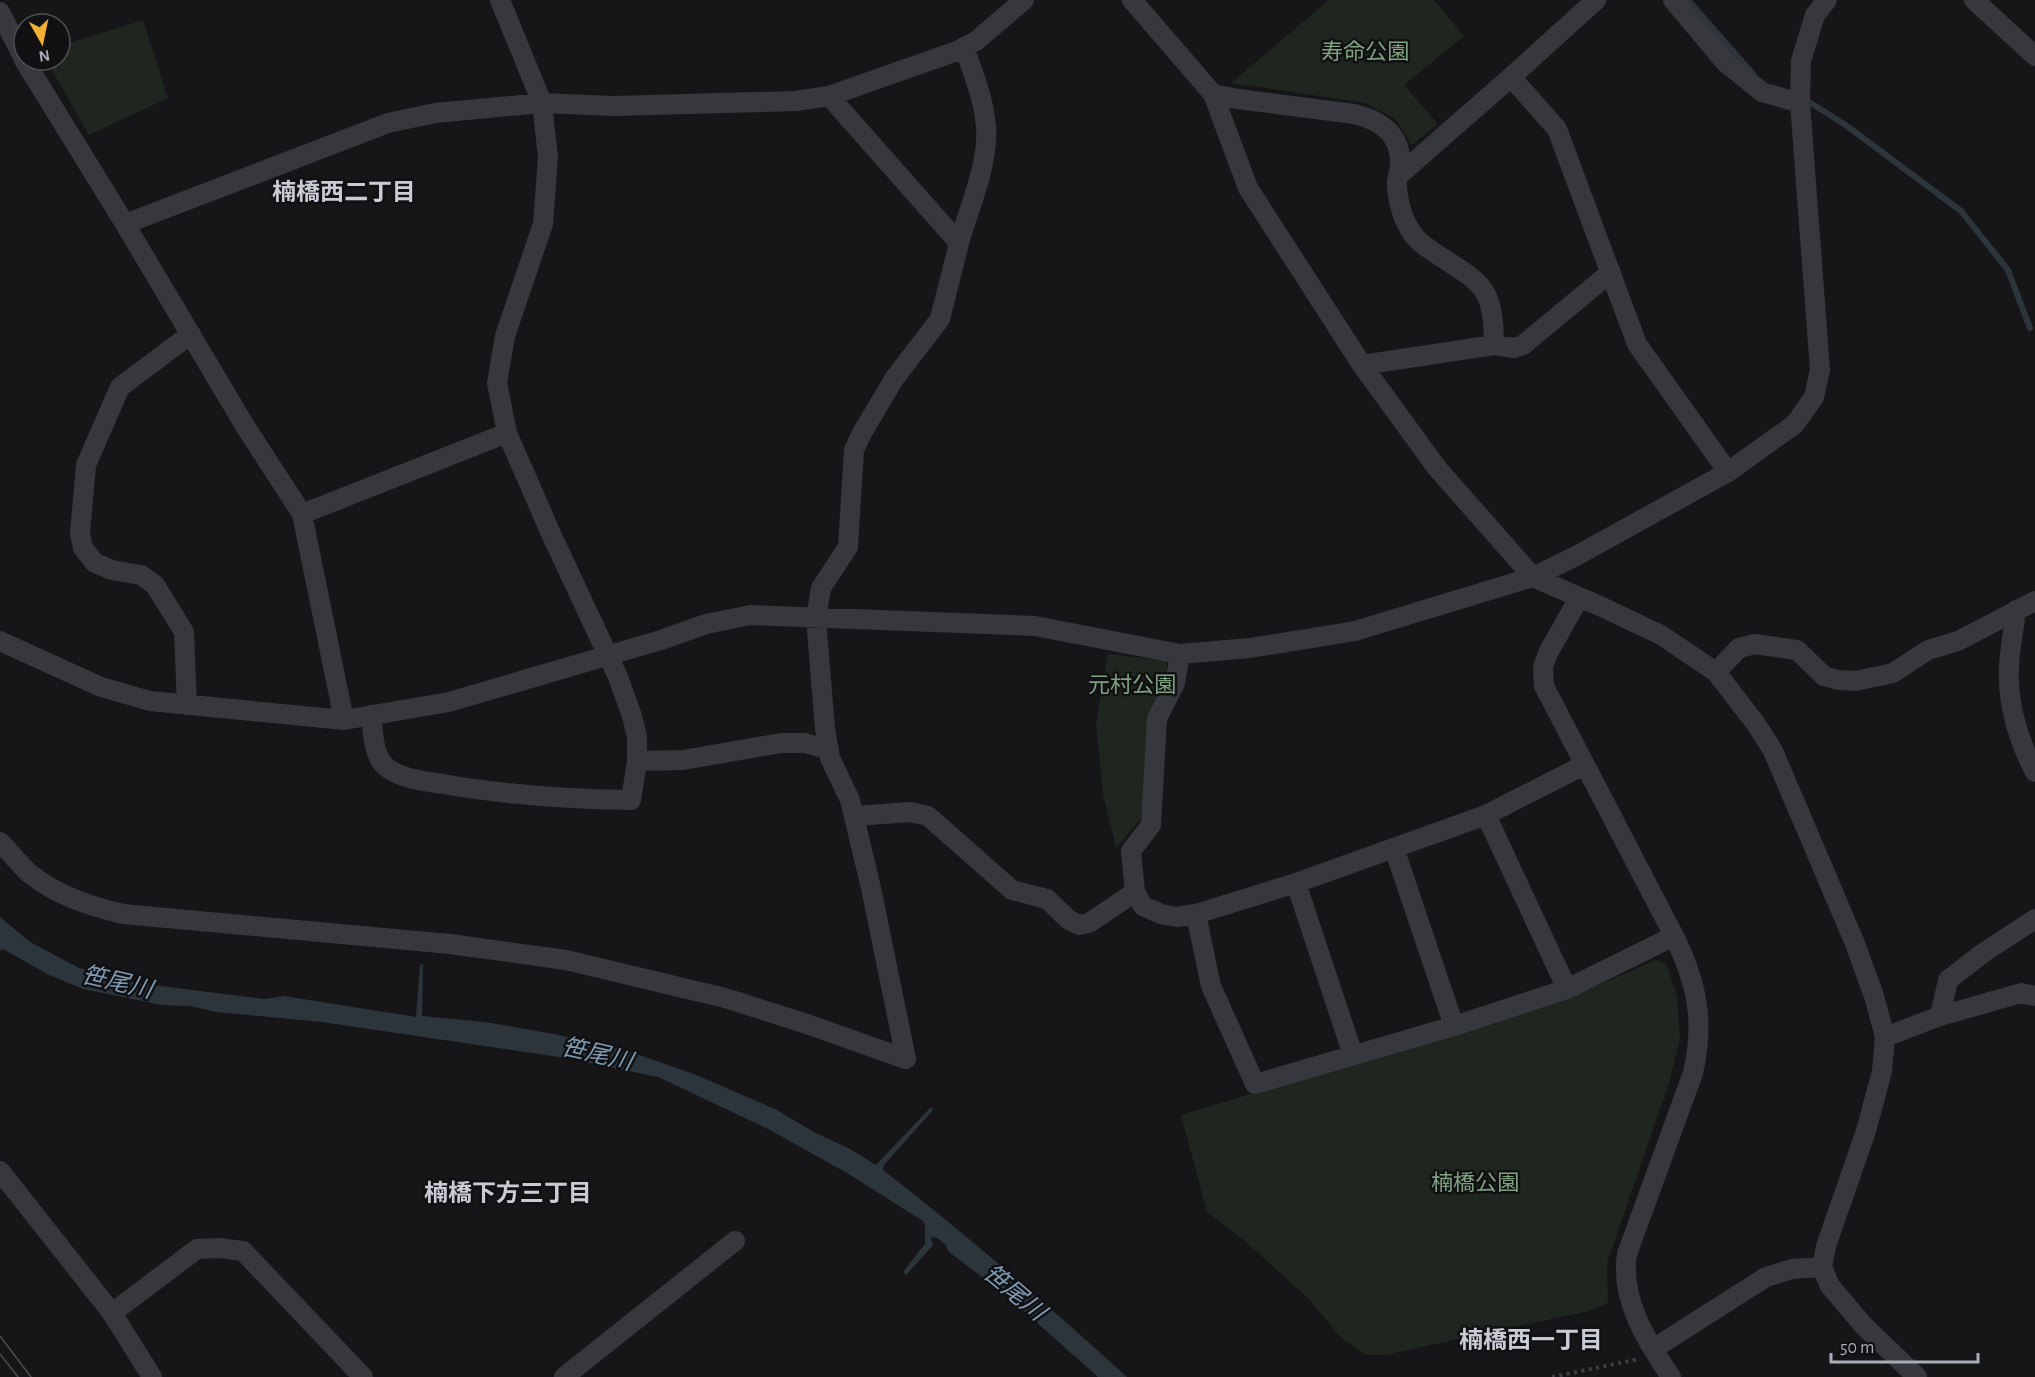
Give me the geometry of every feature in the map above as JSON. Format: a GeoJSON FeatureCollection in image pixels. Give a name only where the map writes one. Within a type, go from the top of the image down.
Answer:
{"type":"FeatureCollection","features":[{"type":"Feature","properties":{"kind":"street"},"geometry":{"type":"LineString","coordinates":[[371,715],[377,753],[384,764],[412,778],[481,791],[565,799],[631,800],[637,761],[637,736],[632,716],[618,677],[507,434],[497,383],[505,336],[543,224],[548,157],[542,104],[500,0]]}},
{"type":"Feature","properties":{"kind":"street"},"geometry":{"type":"LineString","coordinates":[[125,224],[388,123],[435,113],[542,104],[613,106],[796,101],[829,96],[964,47],[976,41],[1024,0]]}},
{"type":"Feature","properties":{"kind":"street"},"geometry":{"type":"LineString","coordinates":[[1132,0],[1213,94],[1248,188],[1362,365],[1437,468],[1533,577],[1661,635],[1716,672],[1756,724],[1773,751],[1854,941],[1874,996],[1885,1037],[1882,1071],[1866,1131],[1826,1246],[1822,1267],[1830,1286],[1864,1326],[1917,1377]]}},
{"type":"Feature","properties":{"kind":"street"},"geometry":{"type":"LineString","coordinates":[[1398,176],[1511,78],[1596,0]]}},
{"type":"Feature","properties":{"kind":"street"},"geometry":{"type":"LineString","coordinates":[[1672,0],[1726,63],[1762,92],[1800,103]]}},
{"type":"Feature","properties":{"kind":"street"},"geometry":{"type":"LineString","coordinates":[[1974,0],[2035,56]]}},
{"type":"Feature","properties":{"kind":"street"},"geometry":{"type":"LineString","coordinates":[[0,641],[101,687],[150,701],[344,720],[448,702],[607,656],[706,624],[751,615],[1035,626],[1180,654],[1250,648],[1355,631],[1533,577],[1576,556],[1728,472],[1795,424],[1814,397],[1820,370],[1800,103],[1801,61],[1820,3]]}},
{"type":"Feature","properties":{"kind":"street"},"geometry":{"type":"LineString","coordinates":[[0,12],[12,36]]}},
{"type":"Feature","properties":{"kind":"street"},"geometry":{"type":"LineString","coordinates":[[0,843],[29,873],[56,891],[94,908],[123,914],[450,944],[566,960],[725,998],[906,1059],[875,905],[850,800],[830,758],[825,729],[816,618],[821,588],[848,547],[854,450],[894,380],[940,319],[959,243],[985,156],[986,128],[982,103],[964,47]]}},
{"type":"Feature","properties":{"kind":"street"},"geometry":{"type":"LineString","coordinates":[[31,72],[245,426],[302,514],[344,720]]}},
{"type":"Feature","properties":{"kind":"street"},"geometry":{"type":"LineString","coordinates":[[1511,78],[1557,129],[1637,344],[1728,472]]}},
{"type":"Feature","properties":{"kind":"street"},"geometry":{"type":"LineString","coordinates":[[1213,94],[1354,114],[1369,117],[1386,126],[1400,152],[1397,184],[1408,228],[1419,242],[1479,283],[1488,296],[1494,315],[1494,345]]}},
{"type":"Feature","properties":{"kind":"street"},"geometry":{"type":"LineString","coordinates":[[829,96],[959,243]]}},
{"type":"Feature","properties":{"kind":"street"},"geometry":{"type":"LineString","coordinates":[[1362,365],[1494,345],[1514,348],[1523,345],[1611,272]]}},
{"type":"Feature","properties":{"kind":"street"},"geometry":{"type":"LineString","coordinates":[[187,705],[184,632],[155,585],[141,575],[112,570],[95,563],[83,548],[80,533],[86,465],[120,387],[191,334]]}},
{"type":"Feature","properties":{"kind":"street"},"geometry":{"type":"LineString","coordinates":[[302,514],[507,434]]}},
{"type":"Feature","properties":{"kind":"street"},"geometry":{"type":"LineString","coordinates":[[1579,598],[1548,653],[1543,666],[1544,686],[1685,958],[1698,1002],[1700,1026],[1693,1073],[1627,1254],[1625,1268],[1628,1296],[1634,1311],[1671,1377]]}},
{"type":"Feature","properties":{"kind":"street"},"geometry":{"type":"LineString","coordinates":[[1716,672],[1739,648],[1755,644],[1797,650],[1824,676],[1838,680],[1856,681],[1893,673],[1928,650],[1958,641],[2035,601]]}},
{"type":"Feature","properties":{"kind":"street"},"geometry":{"type":"LineString","coordinates":[[2016,610],[2009,667],[2013,712],[2025,752],[2035,772]]}},
{"type":"Feature","properties":{"kind":"street"},"geometry":{"type":"LineString","coordinates":[[1180,654],[1175,684],[1157,719],[1151,825],[1131,851],[1135,892],[1143,906],[1161,914],[1177,917],[1196,914],[1296,883],[1486,815],[1584,765]]}},
{"type":"Feature","properties":{"kind":"street"},"geometry":{"type":"LineString","coordinates":[[637,761],[683,760],[781,742],[805,743],[829,750]]}},
{"type":"Feature","properties":{"kind":"street"},"geometry":{"type":"LineString","coordinates":[[854,816],[911,813],[928,816],[1012,890],[1047,899],[1069,920],[1079,925],[1089,923],[1135,892]]}},
{"type":"Feature","properties":{"kind":"street"},"geometry":{"type":"LineString","coordinates":[[1486,815],[1567,989]]}},
{"type":"Feature","properties":{"kind":"street"},"geometry":{"type":"LineString","coordinates":[[1394,848],[1454,1026]]}},
{"type":"Feature","properties":{"kind":"street"},"geometry":{"type":"LineString","coordinates":[[1296,883],[1353,1055]]}},
{"type":"Feature","properties":{"kind":"street"},"geometry":{"type":"LineString","coordinates":[[1196,914],[1211,986],[1255,1084],[1454,1026],[1567,989],[1674,936]]}},
{"type":"Feature","properties":{"kind":"street"},"geometry":{"type":"LineString","coordinates":[[1940,1016],[1947,980],[2035,919]]}},
{"type":"Feature","properties":{"kind":"street"},"geometry":{"type":"LineString","coordinates":[[1885,1037],[1940,1016],[2021,993],[2035,996]]}},
{"type":"Feature","properties":{"kind":"street"},"geometry":{"type":"LineString","coordinates":[[0,1171],[112,1313],[152,1377]]}},
{"type":"Feature","properties":{"kind":"street"},"geometry":{"type":"LineString","coordinates":[[564,1377],[735,1241]]}},
{"type":"Feature","properties":{"kind":"street"},"geometry":{"type":"LineString","coordinates":[[112,1313],[197,1249],[219,1248],[243,1251],[363,1377]]}},
{"type":"Feature","properties":{"kind":"street"},"geometry":{"type":"LineString","coordinates":[[1655,1352],[1766,1277],[1792,1269],[1822,1267]]}},
{"type":"Feature","properties":{"kind":"path"},"geometry":{"type":"LineString","coordinates":[[1552,1377],[1655,1352]]}},
{"type":"Feature","properties":{"kind":"green space","name":"寿命公園"},"geometry":{"type":"Polygon","coordinates":[[[1329,0],[1434,0],[1464,36],[1404,85],[1438,124],[1412,145],[1395,119],[1366,103],[1231,83],[1329,0]]]}},
{"type":"Feature","properties":{"kind":"green space"},"geometry":{"type":"Polygon","coordinates":[[[143,20],[168,98],[89,135],[53,72],[72,72],[72,42],[143,20]]]}},
{"type":"Feature","properties":{"kind":"green space","name":"元村公園"},"geometry":{"type":"Polygon","coordinates":[[[1108,654],[1167,661],[1144,815],[1116,848],[1103,794],[1096,722],[1108,654]]]}},
{"type":"Feature","properties":{"kind":"green space","name":"楠橋公園"},"geometry":{"type":"Polygon","coordinates":[[[1656,960],[1667,965],[1677,997],[1680,1038],[1669,1083],[1607,1263],[1608,1303],[1589,1311],[1385,1355],[1366,1355],[1341,1338],[1310,1300],[1247,1243],[1207,1212],[1181,1115],[1569,998],[1656,960]]]}},
{"type":"Feature","properties":{"kind":"water","name":"笹尾川"},"geometry":{"type":"Polygon","coordinates":[[[0,917],[30,942],[79,968],[137,983],[264,999],[284,996],[416,1017],[420,965],[423,964],[422,1016],[485,1022],[619,1048],[694,1074],[775,1109],[876,1165],[931,1107],[933,1110],[884,1165],[883,1170],[1007,1271],[1127,1377],[1098,1377],[1015,1303],[948,1251],[946,1245],[937,1238],[931,1237],[933,1245],[906,1275],[903,1272],[925,1244],[923,1221],[847,1173],[768,1129],[658,1077],[559,1057],[322,1022],[216,1012],[190,1006],[162,1005],[83,989],[47,974],[3,949],[0,951],[0,917]]]}},
{"type":"Feature","properties":{"kind":"waterway"},"geometry":{"type":"LineString","coordinates":[[1688,0],[1753,74]]}},
{"type":"Feature","properties":{"kind":"waterway"},"geometry":{"type":"LineString","coordinates":[[1806,100],[1847,126],[1961,211],[2008,270],[2030,328]]}},
{"type":"Feature","properties":{"kind":"tram line"},"geometry":{"type":"LineString","coordinates":[[0,1336],[31,1377]]}},
{"type":"Feature","properties":{"kind":"tram line"},"geometry":{"type":"LineString","coordinates":[[0,1354],[18,1377]]}},
{"type":"Feature","properties":{"kind":"district","name":"楠橋西二丁目"},"geometry":{"type":"Point","coordinates":[344,193]}},
{"type":"Feature","properties":{"kind":"district","name":"楠橋下方三丁目"},"geometry":{"type":"Point","coordinates":[508,1194]}},
{"type":"Feature","properties":{"kind":"district","name":"楠橋西一丁目"},"geometry":{"type":"Point","coordinates":[1531,1341]}}]}
